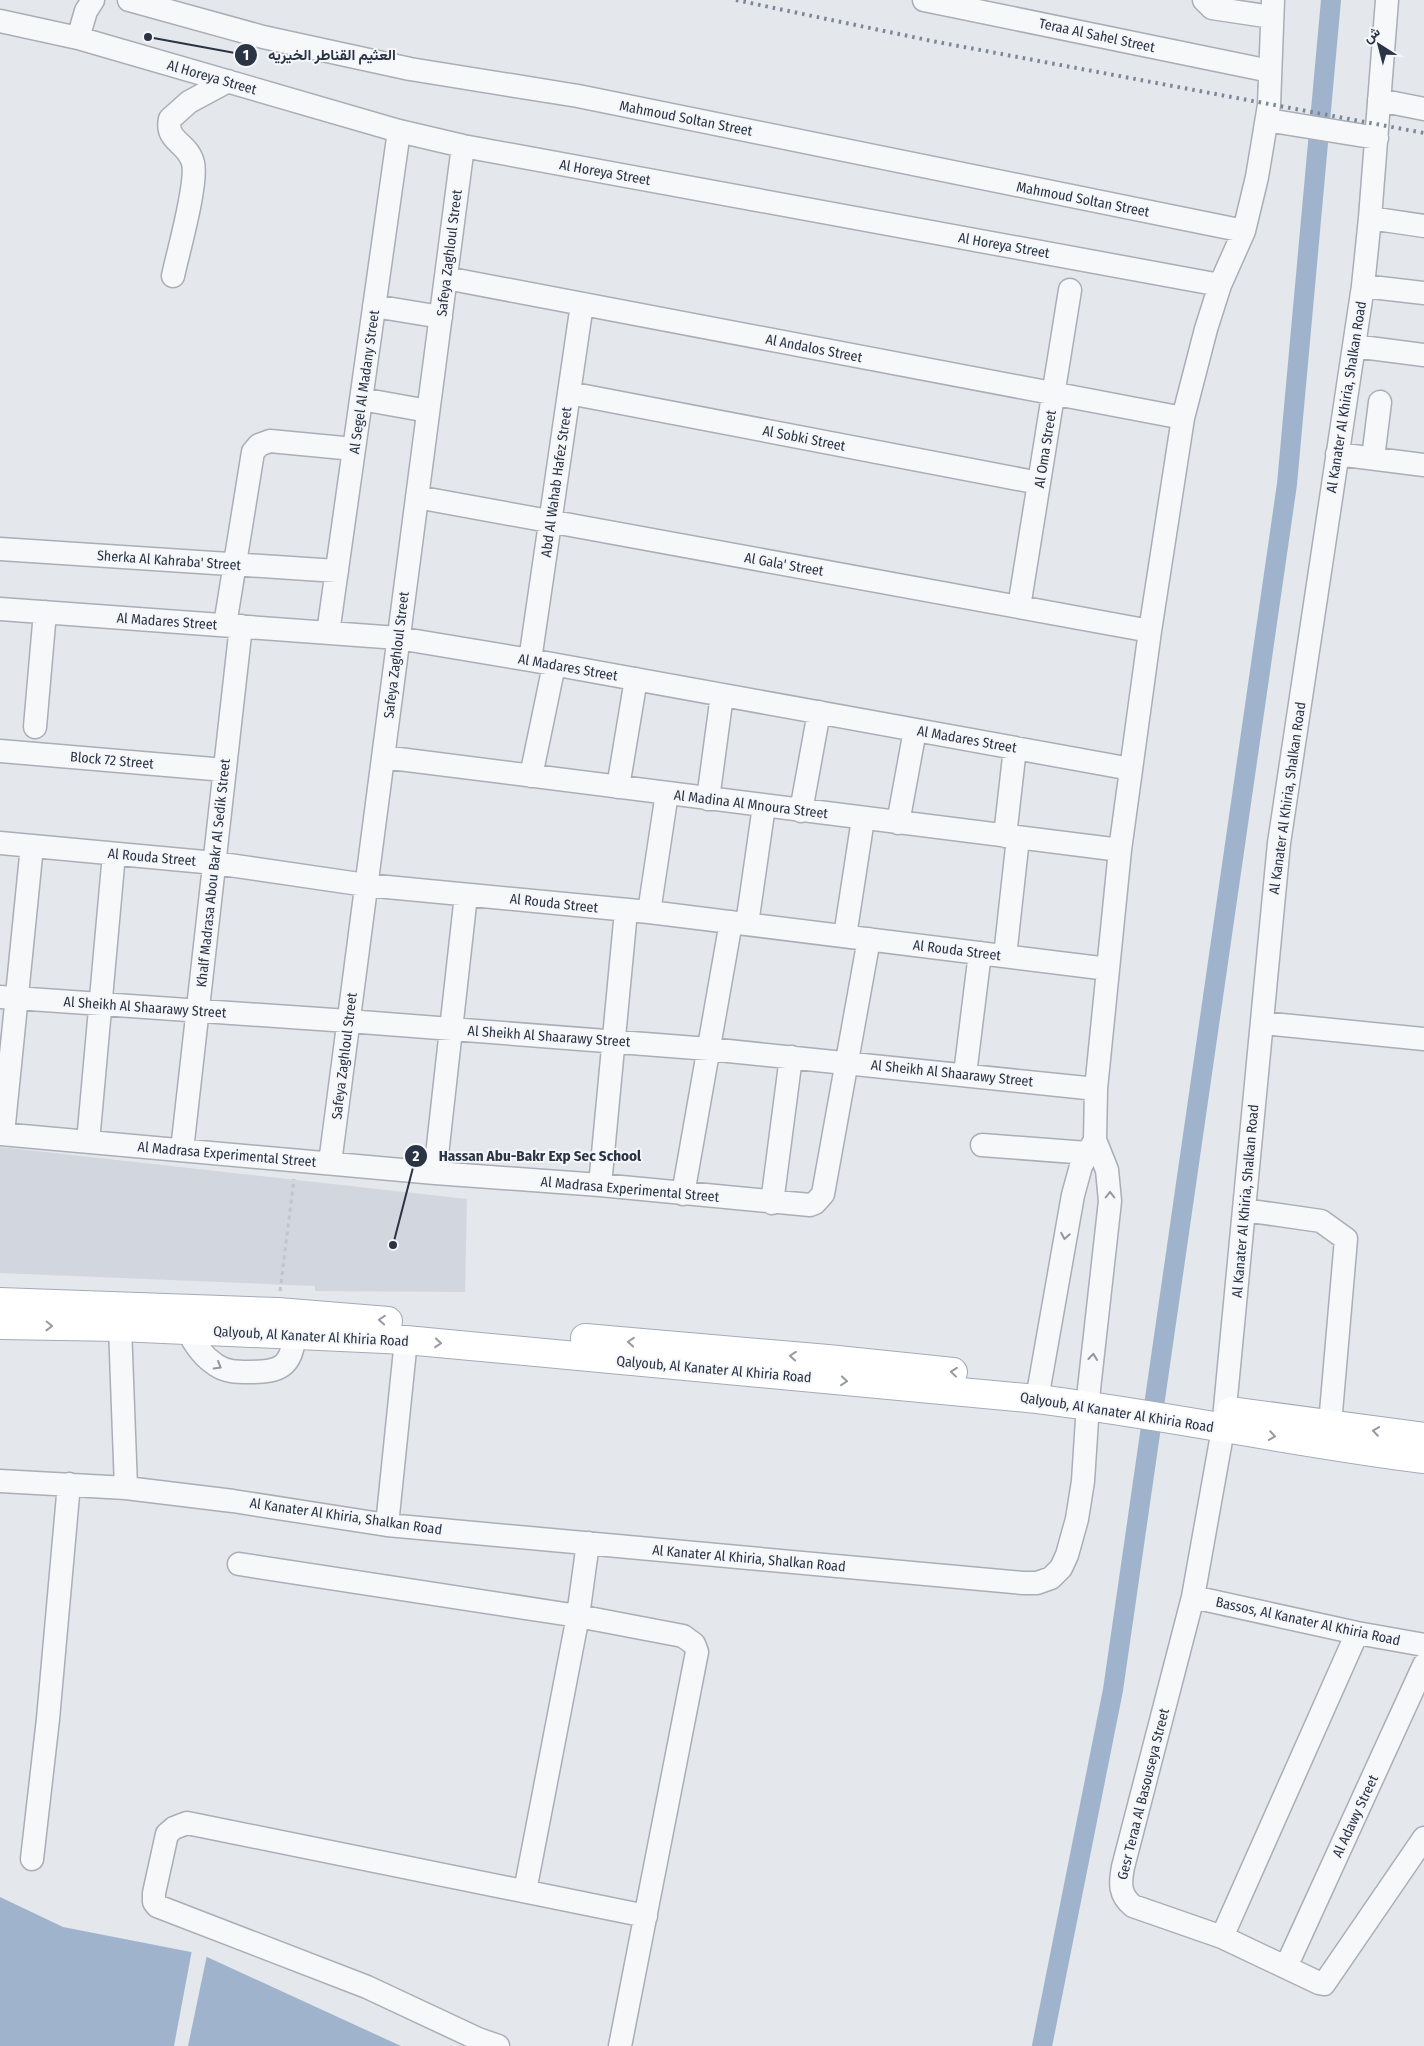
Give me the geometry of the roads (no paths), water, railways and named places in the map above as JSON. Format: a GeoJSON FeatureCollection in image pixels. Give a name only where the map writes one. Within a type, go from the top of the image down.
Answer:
{"type":"FeatureCollection","features":[{"type":"Feature","properties":{"kind":"main road","name":"Qalyoub, Al Kanater Al Khiria Road"},"geometry":{"type":"LineString","coordinates":[[0,1302],[120,1316],[187,1330],[289,1320],[406,1340],[1038,1390]]}},
{"type":"Feature","properties":{"kind":"main road","name":"Qalyoub, Al Kanater Al Khiria Road"},"geometry":{"type":"LineString","coordinates":[[0,1325],[120,1316],[289,1320],[828,1359],[1100,1399],[1224,1420],[1424,1459]]}},
{"type":"Feature","properties":{"kind":"main road","name":"Qalyoub, Al Kanater Al Khiria Road"},"geometry":{"type":"LineString","coordinates":[[1224,1420],[1330,1424],[1424,1437]]}},
{"type":"Feature","properties":{"kind":"street"},"geometry":{"type":"LineString","coordinates":[[78,38],[86,11],[93,0]]}},
{"type":"Feature","properties":{"kind":"street","name":"Mahmoud Soltan Street"},"geometry":{"type":"LineString","coordinates":[[129,0],[262,37],[410,69],[578,96],[1244,231]]}},
{"type":"Feature","properties":{"kind":"street","name":"Teraa Al Sahel Street"},"geometry":{"type":"LineString","coordinates":[[924,0],[974,5],[1270,71]]}},
{"type":"Feature","properties":{"kind":"street"},"geometry":{"type":"LineString","coordinates":[[1204,0],[1212,8],[1273,8]]}},
{"type":"Feature","properties":{"kind":"street","name":"Al Kanater Al Khiria, Shalkan Road"},"geometry":{"type":"LineString","coordinates":[[1193,1597],[1224,1420],[1279,843],[1363,286],[1377,138],[1387,0]]}},
{"type":"Feature","properties":{"kind":"street","name":"Al Kanater Al Khiria, Shalkan Road"},"geometry":{"type":"LineString","coordinates":[[1038,1390],[1073,1195],[1091,1146],[1120,850],[1150,631],[1183,418],[1196,364],[1220,285],[1244,231],[1275,121],[1270,71],[1273,8]]}},
{"type":"Feature","properties":{"kind":"street","name":"Al Horeya Street"},"geometry":{"type":"LineString","coordinates":[[0,21],[78,38],[398,131],[463,146],[1220,285]]}},
{"type":"Feature","properties":{"kind":"street"},"geometry":{"type":"LineString","coordinates":[[173,276],[194,171],[188,150],[172,137],[169,131],[170,119],[189,102],[228,81]]}},
{"type":"Feature","properties":{"kind":"street"},"geometry":{"type":"LineString","coordinates":[[1379,100],[1424,110]]}},
{"type":"Feature","properties":{"kind":"street"},"geometry":{"type":"LineString","coordinates":[[1275,121],[1377,138]]}},
{"type":"Feature","properties":{"kind":"street","name":"Al Segel Al Madany Street"},"geometry":{"type":"LineString","coordinates":[[328,633],[398,131]]}},
{"type":"Feature","properties":{"kind":"street","name":"Safeya Zaghloul Street"},"geometry":{"type":"LineString","coordinates":[[330,1164],[463,146]]}},
{"type":"Feature","properties":{"kind":"street"},"geometry":{"type":"LineString","coordinates":[[1370,218],[1424,226]]}},
{"type":"Feature","properties":{"kind":"street","name":"Al Andalos Street"},"geometry":{"type":"LineString","coordinates":[[446,278],[1183,418]]}},
{"type":"Feature","properties":{"kind":"street"},"geometry":{"type":"LineString","coordinates":[[1363,286],[1424,293]]}},
{"type":"Feature","properties":{"kind":"street","name":"Al Oma Street"},"geometry":{"type":"LineString","coordinates":[[1019,607],[1070,290]]}},
{"type":"Feature","properties":{"kind":"street","name":"Abd Al Wahab Hafez Street"},"geometry":{"type":"LineString","coordinates":[[530,660],[582,304]]}},
{"type":"Feature","properties":{"kind":"street"},"geometry":{"type":"LineString","coordinates":[[374,306],[441,317]]}},
{"type":"Feature","properties":{"kind":"street"},"geometry":{"type":"LineString","coordinates":[[1354,346],[1424,355]]}},
{"type":"Feature","properties":{"kind":"street","name":"Al Sobki Street"},"geometry":{"type":"LineString","coordinates":[[569,392],[1039,483]]}},
{"type":"Feature","properties":{"kind":"street"},"geometry":{"type":"LineString","coordinates":[[361,398],[428,411]]}},
{"type":"Feature","properties":{"kind":"street"},"geometry":{"type":"LineString","coordinates":[[1373,458],[1380,402]]}},
{"type":"Feature","properties":{"kind":"street","name":"Khalf Madrasa Abou Bakr Al Sedik Street"},"geometry":{"type":"LineString","coordinates":[[182,1150],[225,770],[235,564],[253,452],[260,445],[270,442],[354,449]]}},
{"type":"Feature","properties":{"kind":"street"},"geometry":{"type":"LineString","coordinates":[[1337,454],[1424,465]]}},
{"type":"Feature","properties":{"kind":"street","name":"Al Gala' Street"},"geometry":{"type":"LineString","coordinates":[[417,497],[1150,631]]}},
{"type":"Feature","properties":{"kind":"street","name":"Sherka Al Kahraba' Street"},"geometry":{"type":"LineString","coordinates":[[0,549],[337,571]]}},
{"type":"Feature","properties":{"kind":"street","name":"Al Madares Street"},"geometry":{"type":"LineString","coordinates":[[0,610],[398,638],[530,660],[1131,769]]}},
{"type":"Feature","properties":{"kind":"street"},"geometry":{"type":"LineString","coordinates":[[35,727],[45,612]]}},
{"type":"Feature","properties":{"kind":"street"},"geometry":{"type":"LineString","coordinates":[[531,776],[554,665]]}},
{"type":"Feature","properties":{"kind":"street"},"geometry":{"type":"LineString","coordinates":[[618,788],[636,679]]}},
{"type":"Feature","properties":{"kind":"street"},"geometry":{"type":"LineString","coordinates":[[708,799],[722,695]]}},
{"type":"Feature","properties":{"kind":"street"},"geometry":{"type":"LineString","coordinates":[[801,811],[819,712]]}},
{"type":"Feature","properties":{"kind":"street"},"geometry":{"type":"LineString","coordinates":[[898,823],[915,730]]}},
{"type":"Feature","properties":{"kind":"street"},"geometry":{"type":"LineString","coordinates":[[1005,956],[1015,748]]}},
{"type":"Feature","properties":{"kind":"street","name":"Block 72 Street"},"geometry":{"type":"LineString","coordinates":[[0,751],[225,770]]}},
{"type":"Feature","properties":{"kind":"street","name":"Al Madina Al Mnoura Street"},"geometry":{"type":"LineString","coordinates":[[383,757],[1120,850]]}},
{"type":"Feature","properties":{"kind":"street"},"geometry":{"type":"LineString","coordinates":[[649,912],[667,794]]}},
{"type":"Feature","properties":{"kind":"street"},"geometry":{"type":"LineString","coordinates":[[683,1194],[709,1049],[764,806]]}},
{"type":"Feature","properties":{"kind":"street"},"geometry":{"type":"LineString","coordinates":[[845,936],[863,819]]}},
{"type":"Feature","properties":{"kind":"street","name":"Al Rouda Street"},"geometry":{"type":"LineString","coordinates":[[0,843],[215,863],[366,885],[649,912],[1108,969]]}},
{"type":"Feature","properties":{"kind":"street"},"geometry":{"type":"LineString","coordinates":[[2,1134],[8,998],[32,846]]}},
{"type":"Feature","properties":{"kind":"street"},"geometry":{"type":"LineString","coordinates":[[88,1142],[114,854]]}},
{"type":"Feature","properties":{"kind":"street"},"geometry":{"type":"LineString","coordinates":[[436,1173],[466,895]]}},
{"type":"Feature","properties":{"kind":"street"},"geometry":{"type":"LineString","coordinates":[[600,1185],[626,910]]}},
{"type":"Feature","properties":{"kind":"street","name":"Al Madrasa Experimental Street"},"geometry":{"type":"LineString","coordinates":[[2,1134],[330,1164],[600,1185],[772,1203],[810,1205],[815,1203],[823,1194],[869,939]]}},
{"type":"Feature","properties":{"kind":"street"},"geometry":{"type":"LineString","coordinates":[[965,1074],[980,953]]}},
{"type":"Feature","properties":{"kind":"street","name":"Al Sheikh Al Shaarawy Street"},"geometry":{"type":"LineString","coordinates":[[8,998],[614,1041],[791,1056],[1096,1089]]}},
{"type":"Feature","properties":{"kind":"street"},"geometry":{"type":"LineString","coordinates":[[1262,1023],[1424,1039]]}},
{"type":"Feature","properties":{"kind":"street"},"geometry":{"type":"LineString","coordinates":[[772,1203],[791,1056]]}},
{"type":"Feature","properties":{"kind":"street"},"geometry":{"type":"LineString","coordinates":[[982,1146],[1091,1146]]}},
{"type":"Feature","properties":{"kind":"street","name":"Al Kanater Al Khiria, Shalkan Road"},"geometry":{"type":"LineString","coordinates":[[0,1481],[126,1488],[233,1500],[387,1525],[1037,1583],[1051,1578],[1061,1568],[1067,1556],[1077,1519],[1087,1443],[1100,1399],[1110,1201],[1107,1170],[1091,1146]]}},
{"type":"Feature","properties":{"kind":"street"},"geometry":{"type":"LineString","coordinates":[[1244,1210],[1321,1221],[1346,1239],[1330,1424]]}},
{"type":"Feature","properties":{"kind":"street"},"geometry":{"type":"LineString","coordinates":[[120,1316],[126,1488]]}},
{"type":"Feature","properties":{"kind":"street"},"geometry":{"type":"LineString","coordinates":[[187,1330],[194,1344],[204,1357],[217,1367],[231,1372],[269,1372],[282,1367],[291,1356],[289,1320]]}},
{"type":"Feature","properties":{"kind":"street"},"geometry":{"type":"LineString","coordinates":[[387,1525],[406,1340]]}},
{"type":"Feature","properties":{"kind":"street"},"geometry":{"type":"LineString","coordinates":[[32,1859],[48,1719],[69,1484]]}},
{"type":"Feature","properties":{"kind":"street"},"geometry":{"type":"LineString","coordinates":[[524,1891],[578,1616],[588,1543]]}},
{"type":"Feature","properties":{"kind":"street"},"geometry":{"type":"LineString","coordinates":[[239,1564],[578,1616],[683,1636],[692,1640],[697,1652],[620,2046]]}},
{"type":"Feature","properties":{"kind":"street","name":"Bassos, Al Kanater Al Khiria Road"},"geometry":{"type":"LineString","coordinates":[[1193,1597],[1357,1633],[1424,1645]]}},
{"type":"Feature","properties":{"kind":"street","name":"Gesr Teraa Al Basouseya Street"},"geometry":{"type":"LineString","coordinates":[[1193,1597],[1123,1867],[1121,1891],[1126,1900],[1133,1906],[1222,1937],[1319,1984],[1324,1984],[1329,1980],[1424,1838]]}},
{"type":"Feature","properties":{"kind":"street"},"geometry":{"type":"LineString","coordinates":[[1222,1937],[1357,1633]]}},
{"type":"Feature","properties":{"kind":"street","name":"Al Adawy Street"},"geometry":{"type":"LineString","coordinates":[[1286,1967],[1424,1665]]}},
{"type":"Feature","properties":{"kind":"street"},"geometry":{"type":"LineString","coordinates":[[498,2046],[478,2039],[367,1987],[157,1906],[154,1902],[154,1893],[167,1834],[174,1828],[187,1823],[646,1916]]}},
{"type":"Feature","properties":{"kind":"water"},"geometry":{"type":"Polygon","coordinates":[[[0,1897],[63,1927],[191,1952],[207,1957],[401,2046],[0,2046],[0,1897]]]}},
{"type":"Feature","properties":{"kind":"waterway"},"geometry":{"type":"LineString","coordinates":[[1042,2046],[1113,1690],[1287,484],[1331,0]]}},
{"type":"Feature","properties":{"kind":"railway"},"geometry":{"type":"LineString","coordinates":[[736,0],[932,41],[1424,133]]}},
{"type":"Feature","properties":{"kind":"place","name":"العثيم القناطر الخيريه"},"geometry":{"type":"Point","coordinates":[148,37]}},
{"type":"Feature","properties":{"kind":"place","name":"Hassan Abu-Bakr Exp Sec School"},"geometry":{"type":"Point","coordinates":[393,1245]}}]}
